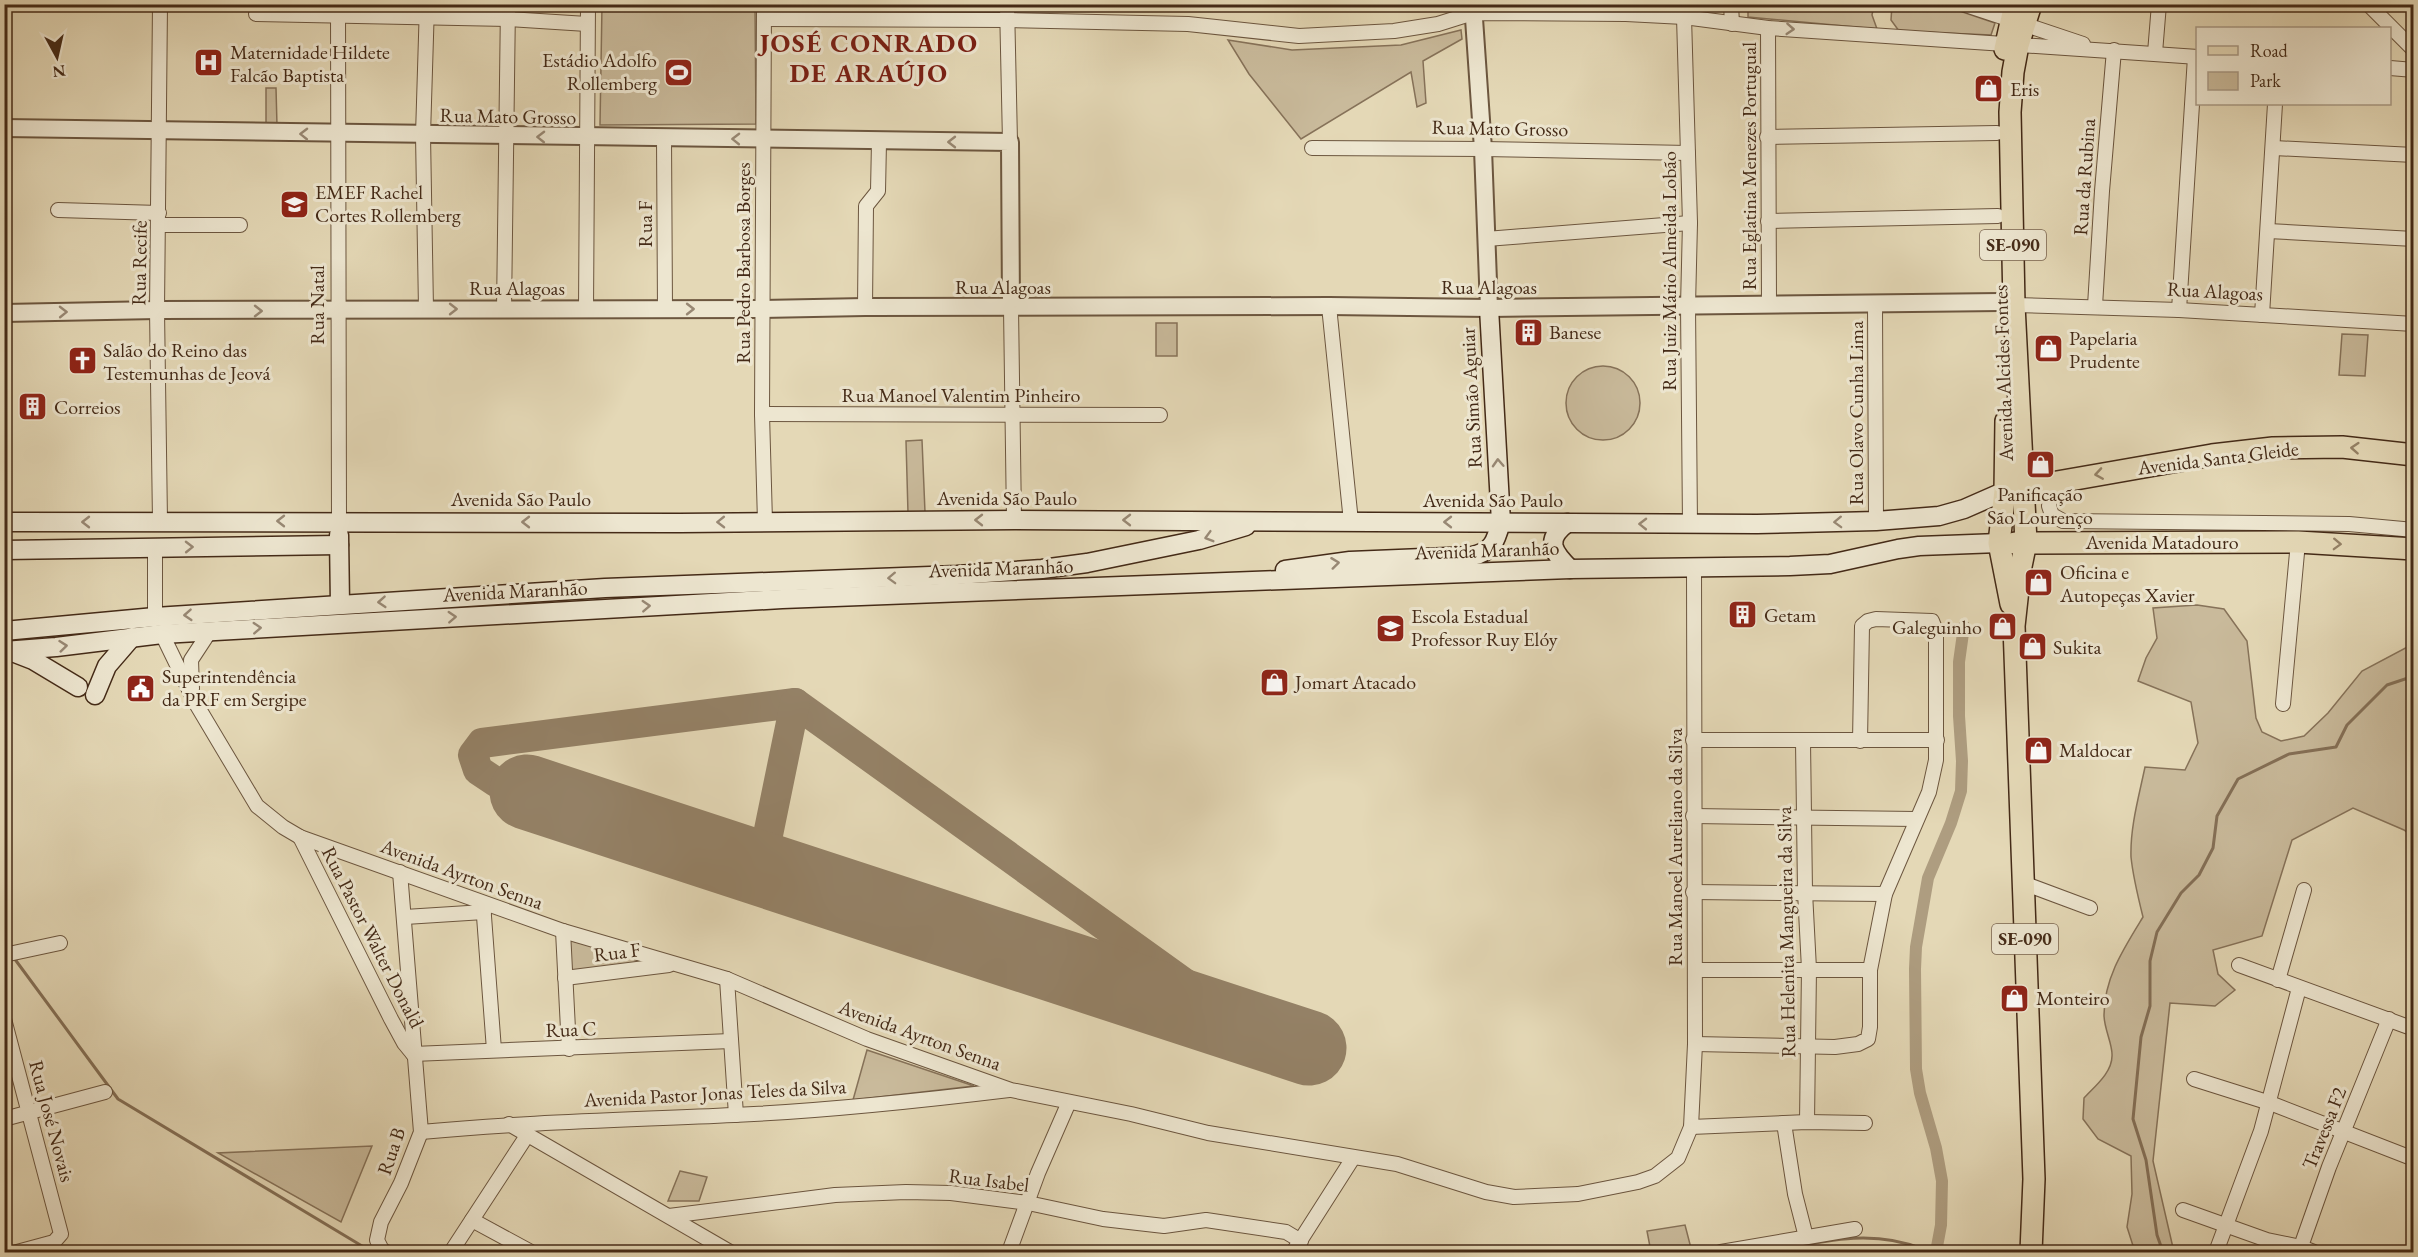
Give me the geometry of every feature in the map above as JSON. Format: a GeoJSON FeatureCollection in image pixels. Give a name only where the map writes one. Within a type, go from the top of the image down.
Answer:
{"type":"FeatureCollection","features":[{"type":"Feature","properties":{"kind":"main road","name":"Avenida Alcides Fontes"},"geometry":{"type":"LineString","coordinates":[[2008,303],[1998,216],[1997,133],[2012,44],[2020,13]]}},
{"type":"Feature","properties":{"kind":"main road","name":"Avenida Alcides Fontes"},"geometry":{"type":"LineString","coordinates":[[2012,44],[2008,303],[2014,490]]}},
{"type":"Feature","properties":{"kind":"main road","name":"Rua Simão Aguiar"},"geometry":{"type":"LineString","coordinates":[[1489,309],[1501,522]]}},
{"type":"Feature","properties":{"kind":"main road","name":"Avenida Santa Gleide"},"geometry":{"type":"LineString","coordinates":[[2014,490],[2212,455],[2273,448],[2342,447],[2414,455]]}},
{"type":"Feature","properties":{"kind":"main road","name":"Avenida São Paulo"},"geometry":{"type":"LineString","coordinates":[[4,522],[1014,520],[1690,525],[1876,521],[1953,513],[2014,490]]}},
{"type":"Feature","properties":{"kind":"main road","name":"SE-090"},"geometry":{"type":"LineString","coordinates":[[2014,490],[2026,543],[2014,626]]}},
{"type":"Feature","properties":{"kind":"main road","name":"SE-090"},"geometry":{"type":"LineString","coordinates":[[2014,490],[1999,543],[2014,626],[2034,1179],[2031,1252]]}},
{"type":"Feature","properties":{"kind":"main road","name":"Rua Natal"},"geometry":{"type":"LineString","coordinates":[[339,521],[340,605]]}},
{"type":"Feature","properties":{"kind":"main road","name":"Avenida Maranhão"},"geometry":{"type":"LineString","coordinates":[[4,631],[159,625],[340,605],[573,590],[957,575],[1042,569],[1087,563],[1188,542],[1265,521]]}},
{"type":"Feature","properties":{"kind":"main road"},"geometry":{"type":"LineString","coordinates":[[1216,582],[1350,561],[1477,555],[1493,547],[1501,522]]}},
{"type":"Feature","properties":{"kind":"main road"},"geometry":{"type":"LineString","coordinates":[[1567,523],[1555,532],[1553,542],[1558,556],[1570,569]]}},
{"type":"Feature","properties":{"kind":"main road","name":"Avenida Matadouro"},"geometry":{"type":"LineString","coordinates":[[1999,543],[2298,542],[2414,549]]}},
{"type":"Feature","properties":{"kind":"main road","name":"Avenida Maranhão"},"geometry":{"type":"LineString","coordinates":[[6,651],[132,638],[159,625],[210,631],[782,599],[1570,569],[1830,564],[1898,549],[1999,543]]}},
{"type":"Feature","properties":{"kind":"main road"},"geometry":{"type":"LineString","coordinates":[[4,550],[339,545]]}},
{"type":"Feature","properties":{"kind":"main road"},"geometry":{"type":"LineString","coordinates":[[573,590],[575,610]]}},
{"type":"Feature","properties":{"kind":"main road"},"geometry":{"type":"LineString","coordinates":[[95,695],[107,666],[132,638]]}},
{"type":"Feature","properties":{"kind":"main road"},"geometry":{"type":"LineString","coordinates":[[6,651],[33,660],[78,687]]}},
{"type":"Feature","properties":{"kind":"street","name":"Rua Recife"},"geometry":{"type":"LineString","coordinates":[[160,4],[158,310],[160,521]]}},
{"type":"Feature","properties":{"kind":"street"},"geometry":{"type":"LineString","coordinates":[[504,309],[508,4]]}},
{"type":"Feature","properties":{"kind":"street"},"geometry":{"type":"LineString","coordinates":[[586,310],[588,4]]}},
{"type":"Feature","properties":{"kind":"street","name":"Rua Pedro Barbosa Borges"},"geometry":{"type":"LineString","coordinates":[[764,4],[762,414],[765,522]]}},
{"type":"Feature","properties":{"kind":"street"},"geometry":{"type":"LineString","coordinates":[[1007,4],[1014,520]]}},
{"type":"Feature","properties":{"kind":"street"},"geometry":{"type":"LineString","coordinates":[[1731,4],[1732,24]]}},
{"type":"Feature","properties":{"kind":"street"},"geometry":{"type":"LineString","coordinates":[[1963,4],[2020,13],[2108,50]]}},
{"type":"Feature","properties":{"kind":"street"},"geometry":{"type":"LineString","coordinates":[[2155,53],[2159,4]]}},
{"type":"Feature","properties":{"kind":"street"},"geometry":{"type":"LineString","coordinates":[[2368,4],[2414,50]]}},
{"type":"Feature","properties":{"kind":"street"},"geometry":{"type":"LineString","coordinates":[[764,19],[1006,20],[1188,24],[1299,36],[1319,36],[1438,24],[1473,9],[1684,17],[1768,28],[2196,57],[2179,310]]}},
{"type":"Feature","properties":{"kind":"street"},"geometry":{"type":"LineString","coordinates":[[1473,9],[1483,148],[1489,309]]}},
{"type":"Feature","properties":{"kind":"street"},"geometry":{"type":"LineString","coordinates":[[256,14],[338,10],[427,11],[587,24]]}},
{"type":"Feature","properties":{"kind":"street","name":"Rua Natal"},"geometry":{"type":"LineString","coordinates":[[338,10],[339,521]]}},
{"type":"Feature","properties":{"kind":"street"},"geometry":{"type":"LineString","coordinates":[[426,309],[423,135],[427,11]]}},
{"type":"Feature","properties":{"kind":"street","name":"Rua Juiz Mário Almeida Lobão"},"geometry":{"type":"LineString","coordinates":[[1684,17],[1690,223],[1688,306],[1690,525]]}},
{"type":"Feature","properties":{"kind":"street","name":"Rua Eglatina Menezes Portugual"},"geometry":{"type":"LineString","coordinates":[[1768,28],[1769,304]]}},
{"type":"Feature","properties":{"kind":"street","name":"Rua da Rubina"},"geometry":{"type":"LineString","coordinates":[[2095,306],[2108,50]]}},
{"type":"Feature","properties":{"kind":"street"},"geometry":{"type":"LineString","coordinates":[[2391,68],[2414,69]]}},
{"type":"Feature","properties":{"kind":"street"},"geometry":{"type":"LineString","coordinates":[[2262,315],[2275,105]]}},
{"type":"Feature","properties":{"kind":"street","name":"Rua Mato Grosso"},"geometry":{"type":"LineString","coordinates":[[4,129],[1010,142]]}},
{"type":"Feature","properties":{"kind":"street"},"geometry":{"type":"LineString","coordinates":[[1767,137],[1997,133]]}},
{"type":"Feature","properties":{"kind":"street","name":"Rua F"},"geometry":{"type":"LineString","coordinates":[[664,138],[665,309]]}},
{"type":"Feature","properties":{"kind":"street"},"geometry":{"type":"LineString","coordinates":[[865,307],[866,206],[878,191],[879,141]]}},
{"type":"Feature","properties":{"kind":"street","name":"Rua Mato Grosso"},"geometry":{"type":"LineString","coordinates":[[1312,148],[1483,148],[1688,153]]}},
{"type":"Feature","properties":{"kind":"street"},"geometry":{"type":"LineString","coordinates":[[2274,148],[2414,155]]}},
{"type":"Feature","properties":{"kind":"street"},"geometry":{"type":"LineString","coordinates":[[58,210],[240,225]]}},
{"type":"Feature","properties":{"kind":"street"},"geometry":{"type":"LineString","coordinates":[[1768,220],[1998,216]]}},
{"type":"Feature","properties":{"kind":"street"},"geometry":{"type":"LineString","coordinates":[[1486,238],[1690,223]]}},
{"type":"Feature","properties":{"kind":"street"},"geometry":{"type":"LineString","coordinates":[[2268,231],[2414,239]]}},
{"type":"Feature","properties":{"kind":"street","name":"Rua Alagoas"},"geometry":{"type":"LineString","coordinates":[[4,313],[158,310],[586,310],[865,307],[1329,306],[1489,309],[2008,303],[2179,310],[2414,324]]}},
{"type":"Feature","properties":{"kind":"street","name":"Rua Olavo Cunha Lima"},"geometry":{"type":"LineString","coordinates":[[1875,305],[1876,521]]}},
{"type":"Feature","properties":{"kind":"street"},"geometry":{"type":"LineString","coordinates":[[1329,306],[1351,522]]}},
{"type":"Feature","properties":{"kind":"street","name":"Rua Manoel Valentim Pinheiro"},"geometry":{"type":"LineString","coordinates":[[762,414],[1160,415]]}},
{"type":"Feature","properties":{"kind":"street"},"geometry":{"type":"LineString","coordinates":[[2052,482],[2049,506],[2052,515],[2063,521],[2349,524],[2414,530]]}},
{"type":"Feature","properties":{"kind":"street"},"geometry":{"type":"LineString","coordinates":[[2283,704],[2298,542]]}},
{"type":"Feature","properties":{"kind":"street"},"geometry":{"type":"LineString","coordinates":[[154,547],[159,625]]}},
{"type":"Feature","properties":{"kind":"street","name":"Rua Manoel Aureliano da Silva"},"geometry":{"type":"LineString","coordinates":[[1691,1127],[1695,1044],[1694,566]]}},
{"type":"Feature","properties":{"kind":"street"},"geometry":{"type":"LineString","coordinates":[[1695,1044],[1849,1046],[1868,1039],[1870,970],[1885,894],[1929,792],[1936,760],[1935,626],[1932,621],[1876,619],[1865,622],[1861,628],[1860,741]]}},
{"type":"Feature","properties":{"kind":"street","name":"Avenida Ayrton Senna"},"geometry":{"type":"LineString","coordinates":[[159,625],[195,702],[257,806],[269,818],[300,837],[400,872],[484,908],[727,979],[867,1039],[1011,1090],[1131,1114],[1208,1133],[1397,1164],[1486,1192],[1514,1197],[1578,1194],[1638,1182],[1655,1176],[1678,1158],[1691,1127]]}},
{"type":"Feature","properties":{"kind":"street","name":"Avenida Ayrton Senna"},"geometry":{"type":"LineString","coordinates":[[195,702],[190,681],[191,660],[210,631]]}},
{"type":"Feature","properties":{"kind":"street"},"geometry":{"type":"LineString","coordinates":[[1693,740],[1937,740]]}},
{"type":"Feature","properties":{"kind":"street","name":"Rua Helenita Mangueira da Silva"},"geometry":{"type":"LineString","coordinates":[[1803,741],[1805,892],[1809,969],[1807,1122]]}},
{"type":"Feature","properties":{"kind":"street"},"geometry":{"type":"LineString","coordinates":[[1693,816],[1916,819]]}},
{"type":"Feature","properties":{"kind":"street","name":"Rua Pastor Walter Donald"},"geometry":{"type":"LineString","coordinates":[[300,837],[391,1019],[413,1054]]}},
{"type":"Feature","properties":{"kind":"street","name":"Rua B"},"geometry":{"type":"LineString","coordinates":[[386,1252],[382,1250],[377,1240],[381,1222],[401,1183],[421,1132],[400,872]]}},
{"type":"Feature","properties":{"kind":"street"},"geometry":{"type":"LineString","coordinates":[[2023,883],[2090,908]]}},
{"type":"Feature","properties":{"kind":"street"},"geometry":{"type":"LineString","coordinates":[[2278,980],[2304,890]]}},
{"type":"Feature","properties":{"kind":"street"},"geometry":{"type":"LineString","coordinates":[[1693,892],[1885,894]]}},
{"type":"Feature","properties":{"kind":"street"},"geometry":{"type":"LineString","coordinates":[[405,917],[484,908],[494,1050]]}},
{"type":"Feature","properties":{"kind":"street"},"geometry":{"type":"LineString","coordinates":[[563,931],[569,1048]]}},
{"type":"Feature","properties":{"kind":"street"},"geometry":{"type":"LineString","coordinates":[[4,955],[60,943]]}},
{"type":"Feature","properties":{"kind":"street","name":"Rua F"},"geometry":{"type":"LineString","coordinates":[[566,978],[674,965]]}},
{"type":"Feature","properties":{"kind":"street"},"geometry":{"type":"LineString","coordinates":[[2239,965],[2414,1029]]}},
{"type":"Feature","properties":{"kind":"street"},"geometry":{"type":"LineString","coordinates":[[1695,970],[1870,970]]}},
{"type":"Feature","properties":{"kind":"street"},"geometry":{"type":"LineString","coordinates":[[727,979],[736,1115]]}},
{"type":"Feature","properties":{"kind":"street"},"geometry":{"type":"LineString","coordinates":[[2216,1252],[2262,1131],[2299,988]]}},
{"type":"Feature","properties":{"kind":"street","name":"Rua José Novais"},"geometry":{"type":"LineString","coordinates":[[4,1019],[61,1234],[54,1242],[17,1252]]}},
{"type":"Feature","properties":{"kind":"street","name":"Travessa F2"},"geometry":{"type":"LineString","coordinates":[[2304,1251],[2329,1167],[2389,1019]]}},
{"type":"Feature","properties":{"kind":"street","name":"Rua C"},"geometry":{"type":"LineString","coordinates":[[413,1054],[731,1041]]}},
{"type":"Feature","properties":{"kind":"street"},"geometry":{"type":"LineString","coordinates":[[2194,1079],[2270,1103],[2414,1159]]}},
{"type":"Feature","properties":{"kind":"street","name":"Avenida Pastor Jonas Teles da Silva"},"geometry":{"type":"LineString","coordinates":[[421,1132],[509,1124],[736,1115],[1011,1090]]}},
{"type":"Feature","properties":{"kind":"street"},"geometry":{"type":"LineString","coordinates":[[4,1119],[105,1092]]}},
{"type":"Feature","properties":{"kind":"street"},"geometry":{"type":"LineString","coordinates":[[1009,1252],[1069,1102]]}},
{"type":"Feature","properties":{"kind":"street"},"geometry":{"type":"LineString","coordinates":[[1691,1127],[1807,1122],[1865,1123]]}},
{"type":"Feature","properties":{"kind":"street"},"geometry":{"type":"LineString","coordinates":[[1784,1123],[1795,1194],[1806,1237]]}},
{"type":"Feature","properties":{"kind":"street"},"geometry":{"type":"LineString","coordinates":[[509,1124],[730,1252]]}},
{"type":"Feature","properties":{"kind":"street"},"geometry":{"type":"LineString","coordinates":[[451,1252],[528,1134]]}},
{"type":"Feature","properties":{"kind":"street"},"geometry":{"type":"LineString","coordinates":[[1297,1247],[1353,1158]]}},
{"type":"Feature","properties":{"kind":"street","name":"Rua Isabel"},"geometry":{"type":"LineString","coordinates":[[669,1216],[835,1195],[906,1192],[951,1194],[1028,1203],[1103,1219],[1164,1226],[1206,1220],[1286,1232],[1297,1247]]}},
{"type":"Feature","properties":{"kind":"street"},"geometry":{"type":"LineString","coordinates":[[2183,1210],[2304,1251]]}},
{"type":"Feature","properties":{"kind":"street"},"geometry":{"type":"LineString","coordinates":[[472,1220],[531,1252]]}},
{"type":"Feature","properties":{"kind":"street"},"geometry":{"type":"LineString","coordinates":[[1721,1252],[1855,1229]]}},
{"type":"Feature","properties":{"kind":"green space"},"geometry":{"type":"Polygon","coordinates":[[[1939,4],[1995,23],[1991,35],[1899,31],[1891,20],[1892,5],[1939,4]]]}},
{"type":"Feature","properties":{"kind":"green space","name":"Estádio Adolfo Rollemberg"},"geometry":{"type":"Polygon","coordinates":[[[602,5],[755,5],[756,124],[600,125],[602,5]]]}},
{"type":"Feature","properties":{"kind":"green space"},"geometry":{"type":"Polygon","coordinates":[[[1748,5],[1874,5],[1872,15],[1877,29],[1748,17],[1748,5]]]}},
{"type":"Feature","properties":{"kind":"green space"},"geometry":{"type":"Polygon","coordinates":[[[1461,30],[1462,39],[1423,61],[1426,103],[1417,107],[1411,72],[1301,139],[1249,74],[1228,40],[1292,50],[1401,45],[1461,30]]]}},
{"type":"Feature","properties":{"kind":"green space"},"geometry":{"type":"Polygon","coordinates":[[[266,88],[276,88],[277,126],[266,126],[266,88]]]}},
{"type":"Feature","properties":{"kind":"green space"},"geometry":{"type":"Polygon","coordinates":[[[1156,323],[1177,323],[1177,356],[1156,356],[1156,323]]]}},
{"type":"Feature","properties":{"kind":"green space"},"geometry":{"type":"Polygon","coordinates":[[[2342,334],[2368,335],[2365,376],[2339,375],[2342,334]]]}},
{"type":"Feature","properties":{"kind":"green space"},"geometry":{"type":"Polygon","coordinates":[[[1603,366],[1617,369],[1629,377],[1637,389],[1640,403],[1637,417],[1629,429],[1617,437],[1603,440],[1589,437],[1577,429],[1569,417],[1566,403],[1569,389],[1577,377],[1589,369],[1603,366]]]}},
{"type":"Feature","properties":{"kind":"green space"},"geometry":{"type":"Polygon","coordinates":[[[922,440],[925,512],[908,513],[906,441],[922,440]]]}},
{"type":"Feature","properties":{"kind":"green space"},"geometry":{"type":"Polygon","coordinates":[[[2197,605],[2224,609],[2247,641],[2256,718],[2262,732],[2281,741],[2304,736],[2328,713],[2362,671],[2413,644],[2413,837],[2404,830],[2353,808],[2292,840],[2262,936],[2213,950],[2218,974],[2235,990],[2215,1006],[2170,1003],[2153,1161],[2174,1252],[2135,1252],[2127,1227],[2132,1194],[2131,1156],[2098,1139],[2083,1119],[2084,1098],[2102,1079],[2111,1062],[2112,1052],[2104,1015],[2107,988],[2116,964],[2143,917],[2133,872],[2131,846],[2135,812],[2145,767],[2185,770],[2198,743],[2191,702],[2138,681],[2146,658],[2157,638],[2153,608],[2197,605]]]}},
{"type":"Feature","properties":{"kind":"green space"},"geometry":{"type":"Polygon","coordinates":[[[569,940],[652,962],[570,972],[569,940]]]}},
{"type":"Feature","properties":{"kind":"green space"},"geometry":{"type":"Polygon","coordinates":[[[867,1050],[974,1086],[853,1100],[867,1050]]]}},
{"type":"Feature","properties":{"kind":"green space"},"geometry":{"type":"Polygon","coordinates":[[[372,1146],[341,1222],[218,1153],[372,1146]]]}},
{"type":"Feature","properties":{"kind":"green space"},"geometry":{"type":"Polygon","coordinates":[[[680,1171],[707,1177],[699,1201],[668,1201],[680,1171]]]}},
{"type":"Feature","properties":{"kind":"green space"},"geometry":{"type":"Polygon","coordinates":[[[1685,1225],[1692,1252],[1651,1252],[1647,1231],[1685,1225]]]}},
{"type":"Feature","properties":{"kind":"waterway"},"geometry":{"type":"LineString","coordinates":[[1936,1252],[1941,1225],[1942,1181],[1916,1069],[1915,969],[1916,947],[1928,878],[1951,823],[1961,791],[1959,662],[1964,626]]}},
{"type":"Feature","properties":{"kind":"waterway"},"geometry":{"type":"LineString","coordinates":[[2163,1252],[2157,1235],[2146,1160],[2133,1119],[2141,1037],[2150,1006],[2150,961],[2157,932],[2181,893],[2199,875],[2213,848],[2217,816],[2238,779],[2289,754],[2336,747],[2347,725],[2387,685],[2414,676]]}},
{"type":"Feature","properties":{"kind":"waterway"},"geometry":{"type":"LineString","coordinates":[[14,958],[118,1099],[372,1252]]}},
{"type":"Feature","properties":{"kind":"waterway"},"geometry":{"type":"LineString","coordinates":[[1768,1252],[1826,1241],[1865,1238],[1903,1243],[1922,1249],[1923,1252]]}},
{"type":"Feature","properties":{"kind":"taxiway"},"geometry":{"type":"LineString","coordinates":[[527,792],[496,782],[478,770],[473,755],[482,743],[795,703],[1247,1028]]}},
{"type":"Feature","properties":{"kind":"taxiway"},"geometry":{"type":"LineString","coordinates":[[761,869],[795,703]]}},
{"type":"Feature","properties":{"kind":"runway"},"geometry":{"type":"LineString","coordinates":[[527,792],[1309,1048]]}},
{"type":"Feature","properties":{"kind":"place","name":"Maternidade Hildete Falcão Baptista"},"geometry":{"type":"Point","coordinates":[209,63]}},
{"type":"Feature","properties":{"kind":"place","name":"Estádio Adolfo Rollemberg"},"geometry":{"type":"Point","coordinates":[678,72]}},
{"type":"Feature","properties":{"kind":"place","name":"Eris"},"geometry":{"type":"Point","coordinates":[1989,89]}},
{"type":"Feature","properties":{"kind":"place","name":"EMEF Rachel Cortes Rollemberg"},"geometry":{"type":"Point","coordinates":[294,204]}},
{"type":"Feature","properties":{"kind":"place","name":"Banese"},"geometry":{"type":"Point","coordinates":[1528,332]}},
{"type":"Feature","properties":{"kind":"place","name":"Papelaria Prudente"},"geometry":{"type":"Point","coordinates":[2048,349]}},
{"type":"Feature","properties":{"kind":"place","name":"Salão do Reino das Testemunhas de Jeová"},"geometry":{"type":"Point","coordinates":[82,361]}},
{"type":"Feature","properties":{"kind":"place","name":"Correios"},"geometry":{"type":"Point","coordinates":[33,407]}},
{"type":"Feature","properties":{"kind":"place","name":"Panificação São Lourenço"},"geometry":{"type":"Point","coordinates":[2040,464]}},
{"type":"Feature","properties":{"kind":"place","name":"Oficina e Autopeças Xavier"},"geometry":{"type":"Point","coordinates":[2039,583]}},
{"type":"Feature","properties":{"kind":"place","name":"Getam"},"geometry":{"type":"Point","coordinates":[1743,615]}},
{"type":"Feature","properties":{"kind":"place","name":"Galeguinho"},"geometry":{"type":"Point","coordinates":[2003,627]}},
{"type":"Feature","properties":{"kind":"place","name":"Escola Estadual Professor Ruy Elóy"},"geometry":{"type":"Point","coordinates":[1390,628]}},
{"type":"Feature","properties":{"kind":"place","name":"Sukita"},"geometry":{"type":"Point","coordinates":[2032,647]}},
{"type":"Feature","properties":{"kind":"place","name":"Jomart Atacado"},"geometry":{"type":"Point","coordinates":[1274,682]}},
{"type":"Feature","properties":{"kind":"place","name":"Superintendência da PRF em Sergipe"},"geometry":{"type":"Point","coordinates":[141,688]}},
{"type":"Feature","properties":{"kind":"place","name":"Maldocar"},"geometry":{"type":"Point","coordinates":[2038,750]}},
{"type":"Feature","properties":{"kind":"place","name":"Monteiro"},"geometry":{"type":"Point","coordinates":[2015,998]}},
{"type":"Feature","properties":{"kind":"district","name":"JOSÉ CONRADO DE ARAÚJO"},"geometry":{"type":"Point","coordinates":[869,58]}}]}
